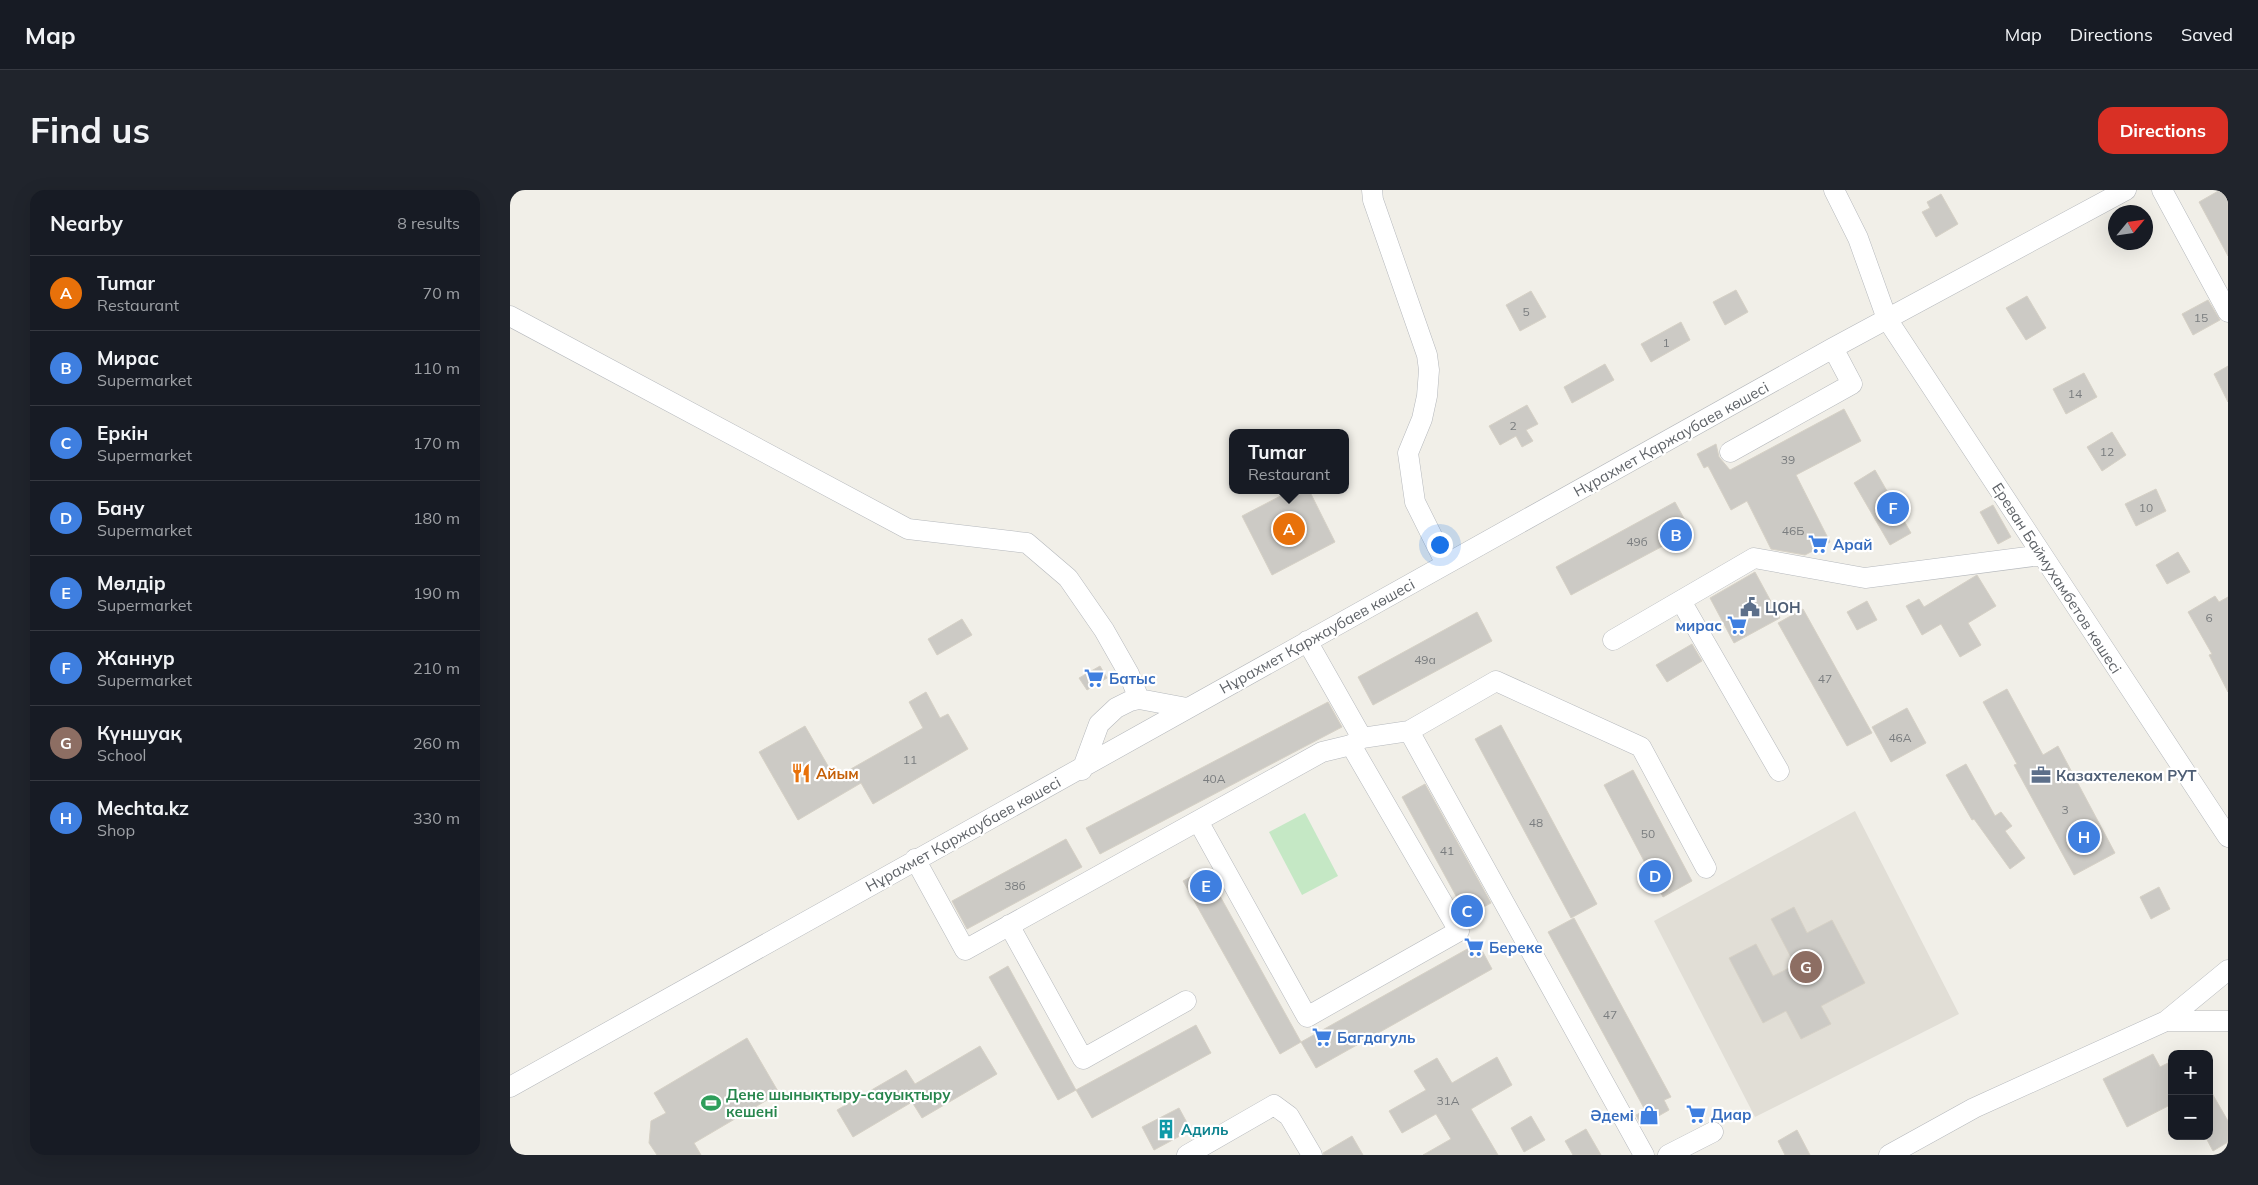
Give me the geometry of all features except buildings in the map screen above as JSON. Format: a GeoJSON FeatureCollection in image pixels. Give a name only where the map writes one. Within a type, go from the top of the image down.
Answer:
{"type":"FeatureCollection","features":[{"type":"Feature","properties":{"kind":"street"},"geometry":{"type":"LineString","coordinates":[[1372,190],[1373,200],[1427,355],[1429,370],[1428,396],[1422,419],[1408,452],[1415,502],[1446,564]]}},
{"type":"Feature","properties":{"kind":"street","name":"Ереван Баймухамбетов көшесі"},"geometry":{"type":"LineString","coordinates":[[1834,190],[1858,238],[1887,319],[2042,555],[2221,811],[2228,838]]}},
{"type":"Feature","properties":{"kind":"street","name":"Нұрахмет Қаржаубаев көшесі"},"geometry":{"type":"LineString","coordinates":[[510,1087],[915,859],[1082,770],[1187,708],[1833,348],[2126,190]]}},
{"type":"Feature","properties":{"kind":"street"},"geometry":{"type":"LineString","coordinates":[[2162,190],[2228,312]]}},
{"type":"Feature","properties":{"kind":"street"},"geometry":{"type":"LineString","coordinates":[[510,316],[908,529],[1027,543],[1068,578],[1104,630],[1129,674],[1138,699]]}},
{"type":"Feature","properties":{"kind":"street"},"geometry":{"type":"LineString","coordinates":[[1730,452],[1852,384],[1833,348]]}},
{"type":"Feature","properties":{"kind":"street"},"geometry":{"type":"LineString","coordinates":[[1613,640],[1754,558],[1864,578],[2042,555]]}},
{"type":"Feature","properties":{"kind":"street"},"geometry":{"type":"LineString","coordinates":[[1681,601],[1779,771]]}},
{"type":"Feature","properties":{"kind":"street"},"geometry":{"type":"LineString","coordinates":[[1198,820],[1307,1017],[1459,931],[1357,742],[1307,641]]}},
{"type":"Feature","properties":{"kind":"street"},"geometry":{"type":"LineString","coordinates":[[915,859],[965,950],[1322,752],[1409,730],[1496,681],[1641,747],[1706,868]]}},
{"type":"Feature","properties":{"kind":"street"},"geometry":{"type":"LineString","coordinates":[[1082,770],[1099,724],[1104,717],[1123,704],[1138,699],[1187,708]]}},
{"type":"Feature","properties":{"kind":"street"},"geometry":{"type":"LineString","coordinates":[[1409,730],[1644,1155]]}},
{"type":"Feature","properties":{"kind":"street"},"geometry":{"type":"LineString","coordinates":[[1009,925],[1083,1059],[1186,1001]]}},
{"type":"Feature","properties":{"kind":"street"},"geometry":{"type":"LineString","coordinates":[[1889,1155],[1974,1108],[2166,1021],[2228,970]]}},
{"type":"Feature","properties":{"kind":"street"},"geometry":{"type":"LineString","coordinates":[[2166,1021],[2228,1021]]}},
{"type":"Feature","properties":{"kind":"street"},"geometry":{"type":"LineString","coordinates":[[1187,1155],[1274,1105],[1289,1116],[1312,1155]]}},
{"type":"Feature","properties":{"kind":"street"},"geometry":{"type":"LineString","coordinates":[[1668,1155],[1713,1132]]}},
{"type":"Feature","properties":{"kind":"shaded area"},"geometry":{"type":"Polygon","coordinates":[[[1855,811],[1959,1014],[1755,1117],[1654,921],[1855,811]]]}},
{"type":"Feature","properties":{"kind":"green space"},"geometry":{"type":"Polygon","coordinates":[[[1305,813],[1338,876],[1302,895],[1269,832],[1305,813]]]}},
{"type":"Feature","properties":{"kind":"place","name":"Жаннур"},"geometry":{"type":"Point","coordinates":[1893,508]}},
{"type":"Feature","properties":{"kind":"place","name":"Tumar"},"geometry":{"type":"Point","coordinates":[1289,529]}},
{"type":"Feature","properties":{"kind":"place","name":"Мирас"},"geometry":{"type":"Point","coordinates":[1676,535]}},
{"type":"Feature","properties":{"kind":"place","name":"Арай"},"geometry":{"type":"Point","coordinates":[1818,544]}},
{"type":"Feature","properties":{"kind":"place","name":"ЦОН"},"geometry":{"type":"Point","coordinates":[1750,607]}},
{"type":"Feature","properties":{"kind":"place","name":"мирас"},"geometry":{"type":"Point","coordinates":[1737,625]}},
{"type":"Feature","properties":{"kind":"place","name":"Батыс"},"geometry":{"type":"Point","coordinates":[1094,678]}},
{"type":"Feature","properties":{"kind":"place","name":"Айым"},"geometry":{"type":"Point","coordinates":[801,773]}},
{"type":"Feature","properties":{"kind":"place","name":"Казахтелеком РУТ"},"geometry":{"type":"Point","coordinates":[2041,775]}},
{"type":"Feature","properties":{"kind":"place","name":"Mechta.kz"},"geometry":{"type":"Point","coordinates":[2084,837]}},
{"type":"Feature","properties":{"kind":"place","name":"Бану"},"geometry":{"type":"Point","coordinates":[1655,876]}},
{"type":"Feature","properties":{"kind":"place","name":"Мөлдір"},"geometry":{"type":"Point","coordinates":[1206,886]}},
{"type":"Feature","properties":{"kind":"place","name":"Еркін"},"geometry":{"type":"Point","coordinates":[1467,911]}},
{"type":"Feature","properties":{"kind":"place","name":"Береке"},"geometry":{"type":"Point","coordinates":[1474,947]}},
{"type":"Feature","properties":{"kind":"place","name":"Күншуақ"},"geometry":{"type":"Point","coordinates":[1806,967]}},
{"type":"Feature","properties":{"kind":"place","name":"Багдагуль"},"geometry":{"type":"Point","coordinates":[1322,1037]}},
{"type":"Feature","properties":{"kind":"place","name":"Дене шынықтыру-сауықтыру кешені"},"geometry":{"type":"Point","coordinates":[711,1103]}},
{"type":"Feature","properties":{"kind":"place","name":"Диар"},"geometry":{"type":"Point","coordinates":[1696,1114]}},
{"type":"Feature","properties":{"kind":"place","name":"Әдемі"},"geometry":{"type":"Point","coordinates":[1649,1115]}},
{"type":"Feature","properties":{"kind":"place","name":"Адиль"},"geometry":{"type":"Point","coordinates":[1166,1129]}}]}
